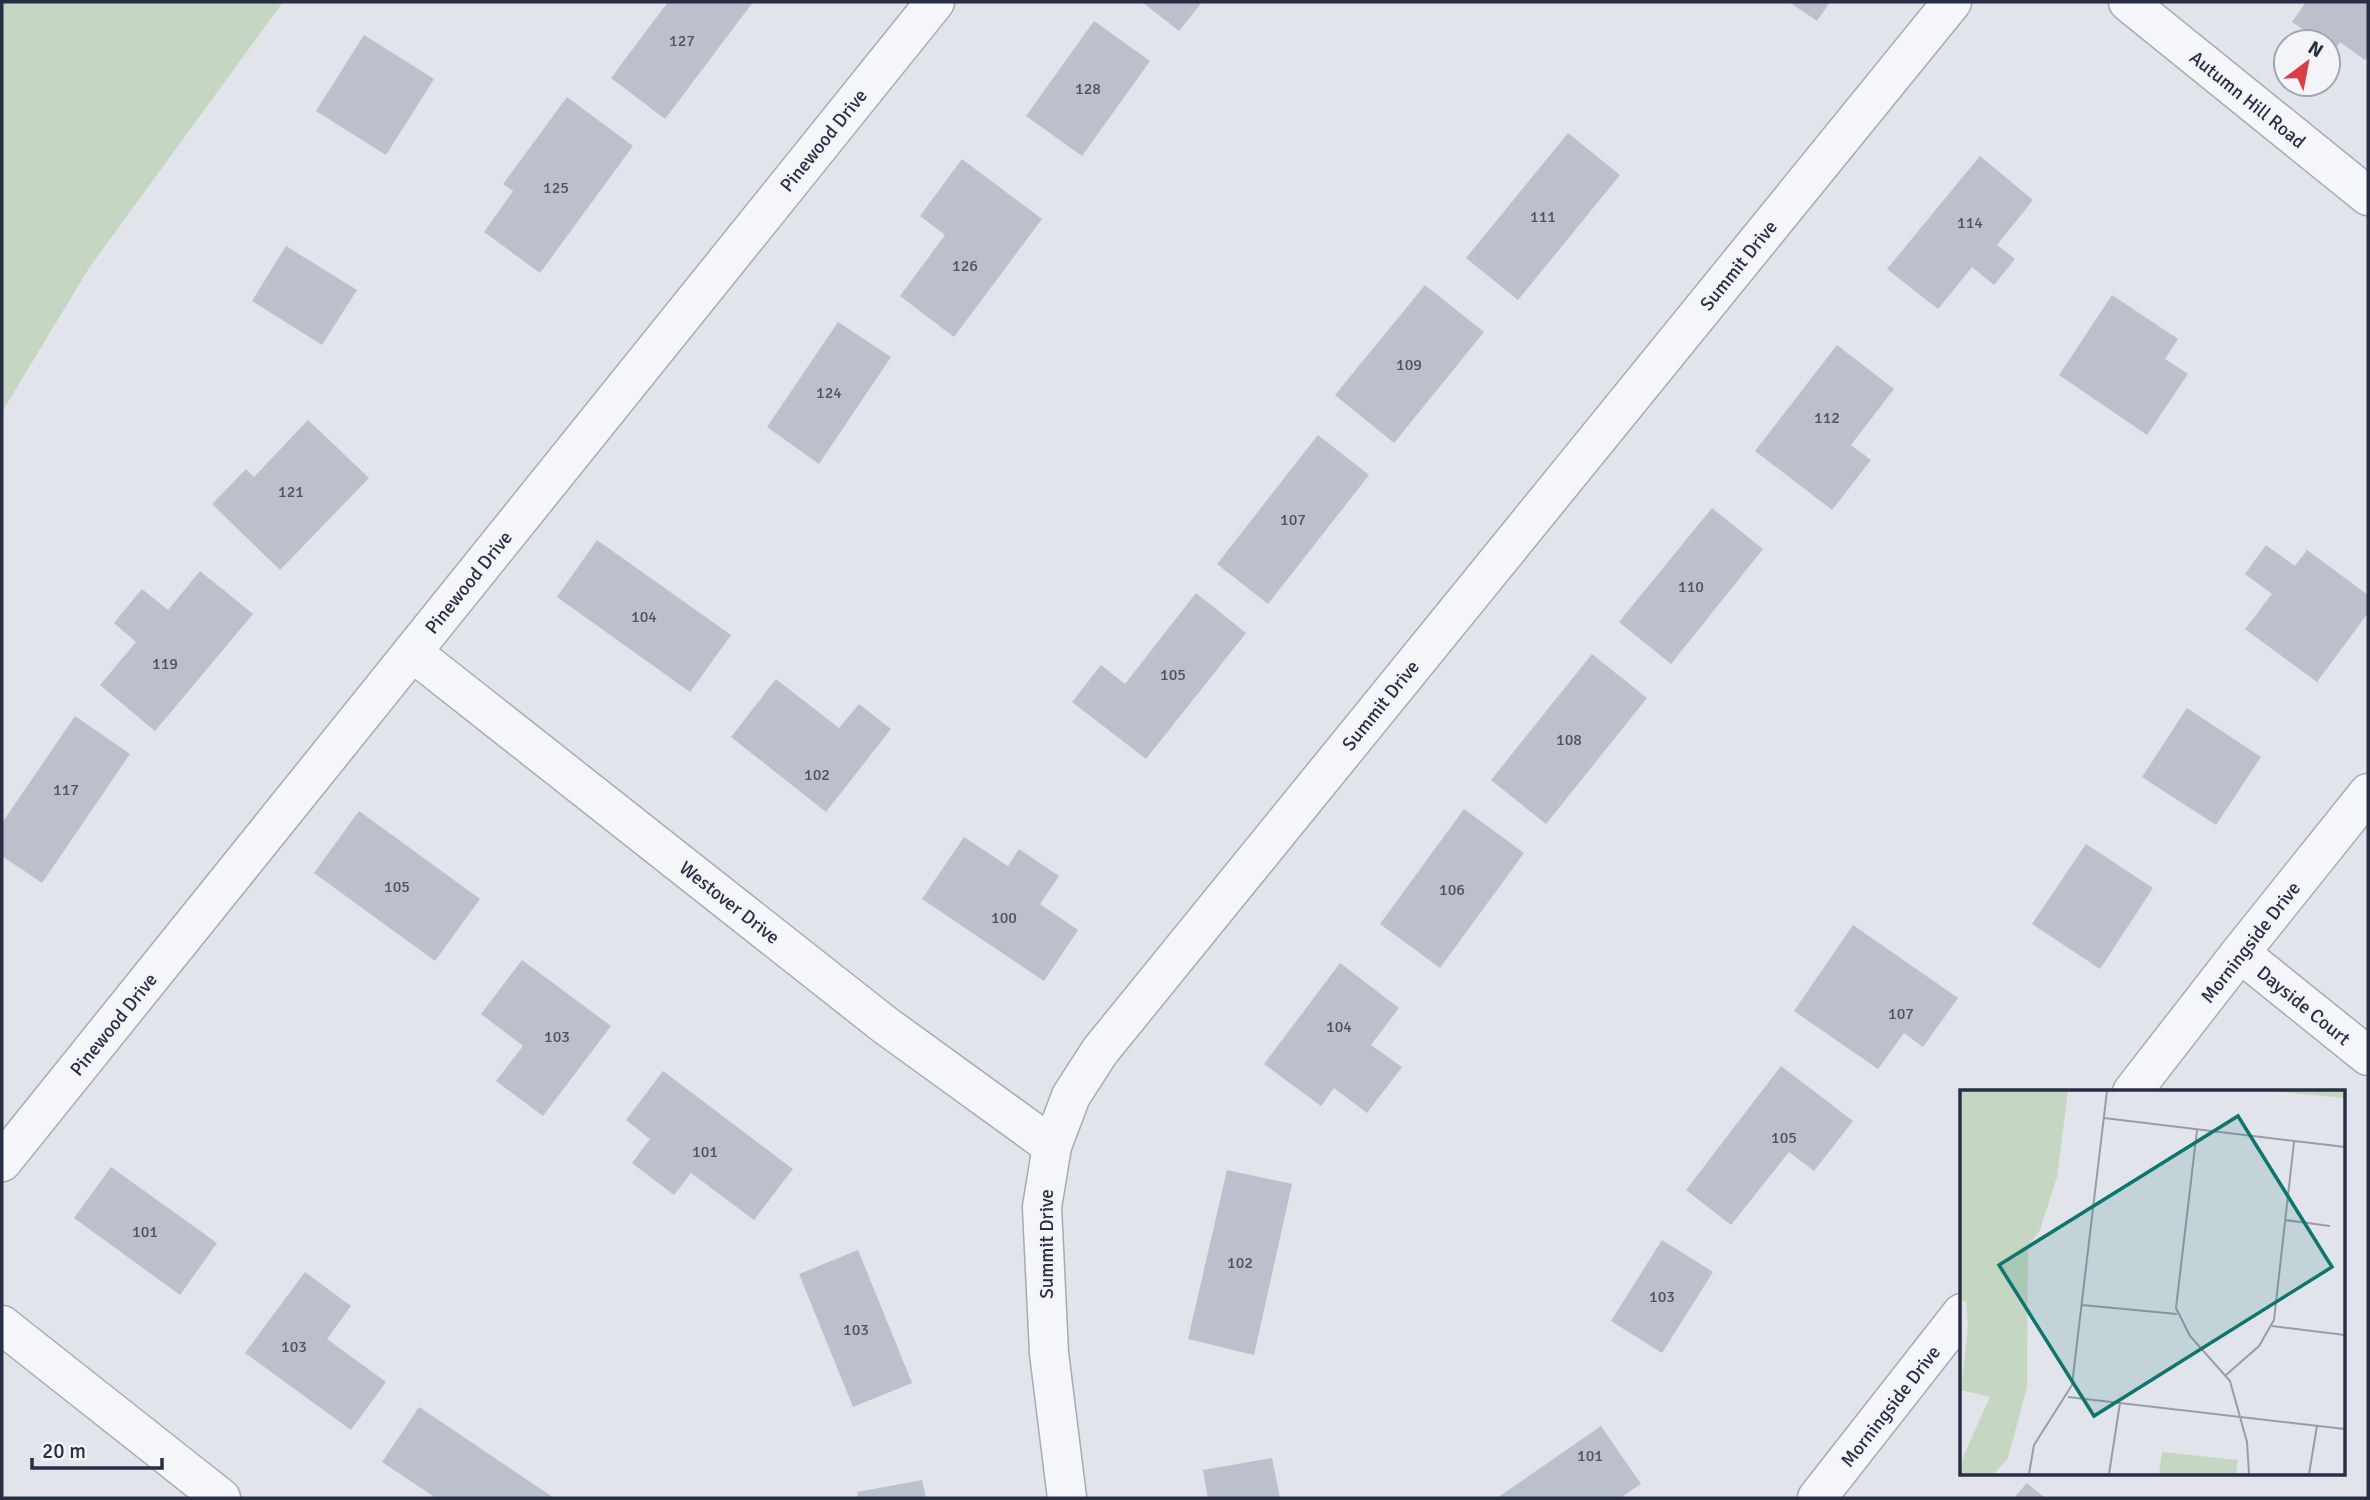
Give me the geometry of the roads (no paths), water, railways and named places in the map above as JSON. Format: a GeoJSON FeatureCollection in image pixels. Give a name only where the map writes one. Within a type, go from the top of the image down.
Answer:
{"type":"FeatureCollection","features":[{"type":"Feature","properties":{"kind":"street","name":"Pinewood Drive"},"geometry":{"type":"LineString","coordinates":[[2,1162],[934,2]]}},
{"type":"Feature","properties":{"kind":"street","name":"Summit Drive"},"geometry":{"type":"LineString","coordinates":[[1067,1498],[1049,1353],[1042,1207],[1052,1146],[1071,1096],[1100,1051],[1952,2]]}},
{"type":"Feature","properties":{"kind":"street","name":"Autumn Hill Road"},"geometry":{"type":"LineString","coordinates":[[2128,2],[2368,197]]}},
{"type":"Feature","properties":{"kind":"street","name":"Westover Drive"},"geometry":{"type":"LineString","coordinates":[[412,652],[885,1025],[1052,1146]]}},
{"type":"Feature","properties":{"kind":"street","name":"Morningside Drive"},"geometry":{"type":"LineString","coordinates":[[2135,1090],[2368,793]]}},
{"type":"Feature","properties":{"kind":"street","name":"Dayside Court"},"geometry":{"type":"LineString","coordinates":[[2240,953],[2368,1056]]}},
{"type":"Feature","properties":{"kind":"street","name":"Morningside Drive"},"geometry":{"type":"LineString","coordinates":[[1817,1498],[1960,1316]]}},
{"type":"Feature","properties":{"kind":"street"},"geometry":{"type":"LineString","coordinates":[[2,1325],[221,1498]]}}]}
